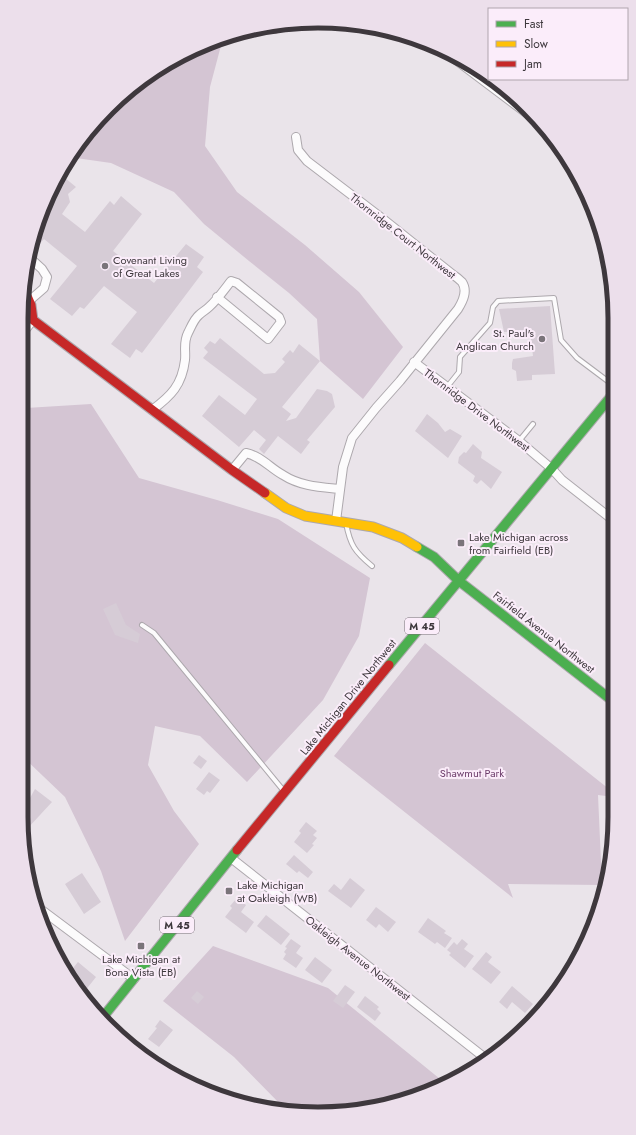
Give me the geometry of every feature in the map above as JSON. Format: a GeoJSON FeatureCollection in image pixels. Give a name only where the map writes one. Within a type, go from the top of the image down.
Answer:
{"type":"FeatureCollection","features":[{"type":"Feature","properties":{"kind":"main road"},"geometry":{"type":"LineString","coordinates":[[29,301],[31,304],[33,320]]}},
{"type":"Feature","properties":{"kind":"main road","name":"Fairfield Avenue Northwest"},"geometry":{"type":"LineString","coordinates":[[33,320],[232,470],[286,508],[305,516],[373,527],[402,538],[434,557],[459,581],[608,697]]}},
{"type":"Feature","properties":{"kind":"main road","name":"Lake Michigan Drive Northwest"},"geometry":{"type":"LineString","coordinates":[[106,1014],[285,792],[608,400]]}},
{"type":"Feature","properties":{"kind":"street"},"geometry":{"type":"LineString","coordinates":[[476,75],[508,99]]}},
{"type":"Feature","properties":{"kind":"street","name":"Thornridge Court Northwest"},"geometry":{"type":"LineString","coordinates":[[296,137],[298,150],[307,161],[383,219],[462,283],[465,291],[463,301],[414,362]]}},
{"type":"Feature","properties":{"kind":"street"},"geometry":{"type":"LineString","coordinates":[[29,301],[44,288],[47,277],[42,269],[34,262]]}},
{"type":"Feature","properties":{"kind":"street"},"geometry":{"type":"LineString","coordinates":[[152,410],[167,398],[176,387],[180,379],[185,360],[184,343],[198,315],[209,307],[217,297],[231,281],[237,283],[280,317],[281,322],[268,339],[217,297]]}},
{"type":"Feature","properties":{"kind":"street"},"geometry":{"type":"LineString","coordinates":[[28,326],[33,320]]}},
{"type":"Feature","properties":{"kind":"street","name":"Thornridge Drive Northwest"},"geometry":{"type":"LineString","coordinates":[[336,521],[343,467],[352,438],[414,362],[519,441],[552,469],[562,480],[608,516]]}},
{"type":"Feature","properties":{"kind":"street"},"geometry":{"type":"LineString","coordinates":[[232,470],[246,453],[254,455],[296,482],[311,486],[339,489]]}},
{"type":"Feature","properties":{"kind":"street","name":"Oakleigh Avenue Northwest"},"geometry":{"type":"LineString","coordinates":[[231,858],[482,1056]]}},
{"type":"Feature","properties":{"kind":"street"},"geometry":{"type":"LineString","coordinates":[[43,911],[134,980]]}},
{"type":"Feature","properties":{"kind":"lane"},"geometry":{"type":"LineString","coordinates":[[447,387],[459,372],[460,357],[490,323],[492,307],[498,301],[554,298],[560,340],[576,358],[608,381]]}},
{"type":"Feature","properties":{"kind":"lane"},"geometry":{"type":"LineString","coordinates":[[519,441],[533,424]]}},
{"type":"Feature","properties":{"kind":"lane"},"geometry":{"type":"LineString","coordinates":[[346,523],[349,536],[356,551],[372,566]]}},
{"type":"Feature","properties":{"kind":"lane"},"geometry":{"type":"LineString","coordinates":[[142,625],[154,633],[285,792]]}},
{"type":"Feature","properties":{"kind":"green space"},"geometry":{"type":"Polygon","coordinates":[[[221,44],[210,87],[205,146],[237,192],[305,245],[359,292],[403,347],[363,399],[320,361],[317,319],[289,293],[204,224],[174,192],[111,163],[76,158],[100,127],[141,88],[173,67],[221,44]]]}},
{"type":"Feature","properties":{"kind":"green space"},"geometry":{"type":"Polygon","coordinates":[[[91,404],[139,478],[278,519],[370,578],[359,636],[323,700],[247,782],[200,736],[155,726],[148,765],[174,811],[199,844],[125,941],[101,871],[65,797],[28,762],[28,408],[91,404]]]}},
{"type":"Feature","properties":{"kind":"green space","name":"Shawmut Park"},"geometry":{"type":"Polygon","coordinates":[[[425,643],[608,788],[608,796],[598,795],[602,876],[600,885],[508,884],[513,898],[334,756],[425,643]]]}},
{"type":"Feature","properties":{"kind":"green space"},"geometry":{"type":"Polygon","coordinates":[[[213,946],[328,988],[441,1079],[411,1092],[356,1105],[318,1107],[281,1105],[234,1057],[163,1001],[213,946]]]}},
{"type":"Feature","properties":{"kind":"building","name":"Covenant Living of Great Lakes"},"geometry":{"type":"Polygon","coordinates":[[[65,178],[76,187],[68,194],[70,202],[62,214],[85,232],[110,201],[114,205],[121,196],[142,214],[113,251],[154,283],[186,244],[204,257],[197,267],[203,272],[142,353],[136,349],[130,358],[111,344],[137,312],[104,286],[84,309],[80,307],[72,316],[50,299],[77,266],[44,239],[37,246],[50,207],[65,178]]]}},
{"type":"Feature","properties":{"kind":"building","name":"St. Paul's Anglican Church"},"geometry":{"type":"Polygon","coordinates":[[[550,306],[555,374],[532,375],[532,380],[517,381],[516,371],[512,369],[513,359],[533,356],[530,331],[504,332],[499,309],[550,306]]]}},
{"type":"Feature","properties":{"kind":"building"},"geometry":{"type":"Polygon","coordinates":[[[220,338],[264,374],[275,373],[285,362],[282,359],[290,350],[293,353],[299,344],[320,361],[282,407],[291,414],[286,421],[296,418],[317,389],[327,391],[332,394],[335,407],[307,440],[310,442],[301,454],[278,436],[264,454],[259,449],[266,440],[254,430],[239,447],[202,416],[219,395],[245,415],[257,399],[203,358],[208,352],[204,348],[210,341],[215,344],[220,338]]]}},
{"type":"Feature","properties":{"kind":"building"},"geometry":{"type":"Polygon","coordinates":[[[427,414],[438,423],[445,432],[450,429],[462,436],[448,458],[415,431],[427,414]]]}},
{"type":"Feature","properties":{"kind":"building"},"geometry":{"type":"Polygon","coordinates":[[[473,444],[482,452],[481,458],[502,472],[491,489],[481,480],[477,484],[473,481],[475,476],[458,463],[459,457],[464,452],[466,453],[473,444]]]}},
{"type":"Feature","properties":{"kind":"building"},"geometry":{"type":"Polygon","coordinates":[[[116,603],[126,625],[140,634],[138,643],[115,635],[103,609],[116,603]]]}},
{"type":"Feature","properties":{"kind":"building"},"geometry":{"type":"Polygon","coordinates":[[[199,755],[207,761],[201,769],[193,763],[199,755]]]}},
{"type":"Feature","properties":{"kind":"building"},"geometry":{"type":"Polygon","coordinates":[[[209,772],[220,780],[210,793],[207,791],[204,795],[196,789],[209,772]]]}},
{"type":"Feature","properties":{"kind":"building"},"geometry":{"type":"Polygon","coordinates":[[[35,789],[52,802],[29,827],[28,817],[28,802],[35,789]]]}},
{"type":"Feature","properties":{"kind":"building"},"geometry":{"type":"Polygon","coordinates":[[[306,822],[317,831],[313,835],[317,838],[312,844],[314,845],[307,853],[294,842],[301,833],[299,831],[306,822]]]}},
{"type":"Feature","properties":{"kind":"building"},"geometry":{"type":"Polygon","coordinates":[[[294,855],[313,872],[308,878],[299,871],[297,873],[286,864],[294,855]]]}},
{"type":"Feature","properties":{"kind":"building"},"geometry":{"type":"Polygon","coordinates":[[[82,873],[101,902],[84,914],[65,884],[82,873]]]}},
{"type":"Feature","properties":{"kind":"building"},"geometry":{"type":"Polygon","coordinates":[[[350,878],[365,890],[351,908],[328,891],[334,884],[341,890],[350,878]]]}},
{"type":"Feature","properties":{"kind":"building"},"geometry":{"type":"Polygon","coordinates":[[[237,898],[246,905],[241,912],[254,922],[246,933],[225,917],[232,908],[230,906],[237,898]]]}},
{"type":"Feature","properties":{"kind":"building"},"geometry":{"type":"Polygon","coordinates":[[[376,907],[396,922],[388,932],[379,924],[376,928],[366,920],[376,907]]]}},
{"type":"Feature","properties":{"kind":"building"},"geometry":{"type":"Polygon","coordinates":[[[266,915],[290,934],[281,945],[257,926],[266,915]]]}},
{"type":"Feature","properties":{"kind":"building"},"geometry":{"type":"Polygon","coordinates":[[[428,918],[446,931],[444,933],[452,938],[445,948],[437,942],[435,944],[418,932],[428,918]]]}},
{"type":"Feature","properties":{"kind":"building"},"geometry":{"type":"Polygon","coordinates":[[[291,939],[301,946],[296,953],[303,958],[296,968],[283,959],[286,954],[284,952],[287,948],[285,947],[291,939]]]}},
{"type":"Feature","properties":{"kind":"building"},"geometry":{"type":"Polygon","coordinates":[[[462,939],[468,944],[464,949],[474,956],[465,968],[449,955],[451,953],[447,950],[454,942],[457,945],[462,939]]]}},
{"type":"Feature","properties":{"kind":"building"},"geometry":{"type":"Polygon","coordinates":[[[486,952],[492,957],[488,962],[501,972],[491,984],[472,969],[486,952]]]}},
{"type":"Feature","properties":{"kind":"building"},"geometry":{"type":"Polygon","coordinates":[[[315,957],[332,970],[322,983],[305,970],[315,957]]]}},
{"type":"Feature","properties":{"kind":"building"},"geometry":{"type":"Polygon","coordinates":[[[78,962],[96,977],[85,990],[72,970],[78,962]]]}},
{"type":"Feature","properties":{"kind":"building"},"geometry":{"type":"Polygon","coordinates":[[[345,985],[355,992],[343,1008],[333,1001],[345,985]]]}},
{"type":"Feature","properties":{"kind":"building"},"geometry":{"type":"Polygon","coordinates":[[[512,986],[533,1004],[525,1013],[512,1002],[507,1009],[499,1002],[512,986]]]}},
{"type":"Feature","properties":{"kind":"building"},"geometry":{"type":"Polygon","coordinates":[[[197,991],[204,997],[198,1004],[191,998],[197,991]]]}},
{"type":"Feature","properties":{"kind":"building"},"geometry":{"type":"Polygon","coordinates":[[[365,996],[379,1007],[377,1009],[381,1013],[375,1021],[357,1007],[365,996]]]}},
{"type":"Feature","properties":{"kind":"building"},"geometry":{"type":"Polygon","coordinates":[[[160,1020],[173,1030],[159,1047],[148,1039],[157,1028],[155,1027],[160,1020]]]}},
{"type":"Feature","properties":{"kind":"traffic: fast"},"geometry":{"type":"LineString","coordinates":[[389,665],[608,400]]}},
{"type":"Feature","properties":{"kind":"traffic: fast"},"geometry":{"type":"LineString","coordinates":[[417,547],[434,557],[459,581],[608,697]]}},
{"type":"Feature","properties":{"kind":"traffic: fast"},"geometry":{"type":"LineString","coordinates":[[105,1014],[237,850]]}},
{"type":"Feature","properties":{"kind":"traffic: slow"},"geometry":{"type":"LineString","coordinates":[[265,493],[286,508],[305,516],[373,527],[402,538],[417,547]]}},
{"type":"Feature","properties":{"kind":"traffic: jam"},"geometry":{"type":"LineString","coordinates":[[29,300],[33,320],[232,470],[265,493]]}},
{"type":"Feature","properties":{"kind":"traffic: jam"},"geometry":{"type":"LineString","coordinates":[[237,850],[389,665]]}},
{"type":"Feature","properties":{"kind":"place","name":"Covenant Living of Great Lakes"},"geometry":{"type":"Point","coordinates":[105,266]}},
{"type":"Feature","properties":{"kind":"place","name":"St. Paul's Anglican Church"},"geometry":{"type":"Point","coordinates":[542,339]}},
{"type":"Feature","properties":{"kind":"place","name":"Lake Michigan across from Fairfield (EB)"},"geometry":{"type":"Point","coordinates":[461,543]}},
{"type":"Feature","properties":{"kind":"place","name":"Lake Michigan at Oakleigh (WB)"},"geometry":{"type":"Point","coordinates":[229,891]}},
{"type":"Feature","properties":{"kind":"place","name":"Lake Michigan at Bona Vista (EB)"},"geometry":{"type":"Point","coordinates":[141,946]}}]}
